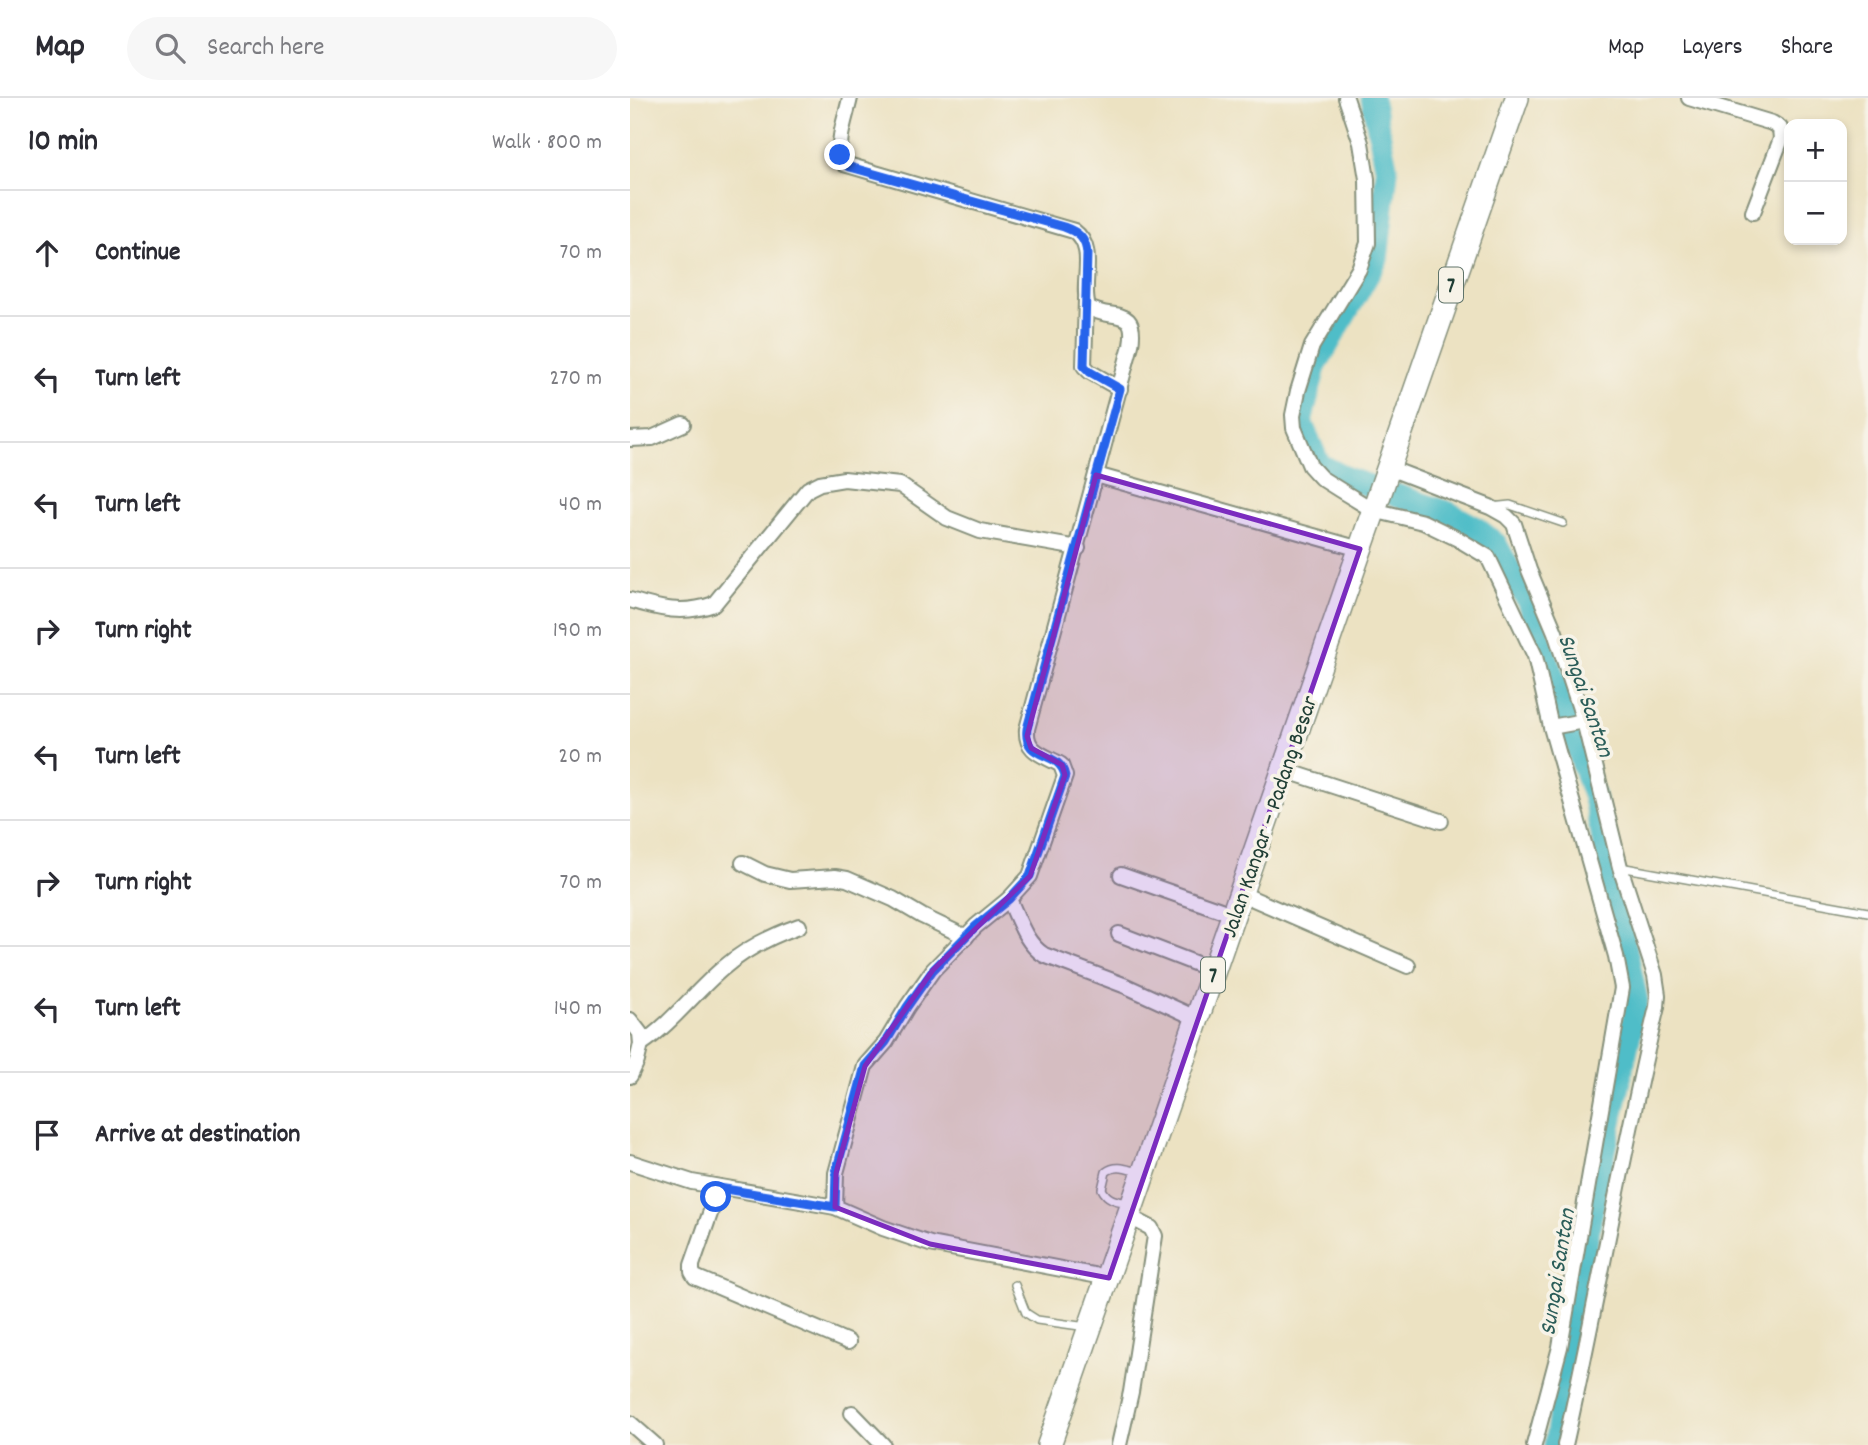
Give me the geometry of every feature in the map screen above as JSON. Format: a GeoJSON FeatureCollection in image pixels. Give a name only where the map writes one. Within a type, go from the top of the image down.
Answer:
{"type":"FeatureCollection","features":[{"type":"Feature","properties":{"kind":"highway","name":"7"},"geometry":{"type":"LineString","coordinates":[[1374,507],[1517,98]]}},
{"type":"Feature","properties":{"kind":"highway","name":"Jalan Kangar – Padang Besar"},"geometry":{"type":"LineString","coordinates":[[1049,1445],[1374,507]]}},
{"type":"Feature","properties":{"kind":"street"},"geometry":{"type":"LineString","coordinates":[[850,98],[841,143],[840,155],[844,164],[1074,231],[1081,236],[1087,248],[1084,366],[1120,389]]}},
{"type":"Feature","properties":{"kind":"street"},"geometry":{"type":"LineString","coordinates":[[1346,98],[1361,143],[1367,179],[1368,243],[1359,269],[1312,346],[1298,391],[1293,415],[1294,428],[1310,466],[1321,478],[1374,507],[1423,522],[1488,557],[1535,656],[1556,725],[1622,988],[1560,1347],[1534,1445]]}},
{"type":"Feature","properties":{"kind":"street"},"geometry":{"type":"LineString","coordinates":[[1689,98],[1772,123],[1780,128],[1781,139],[1753,212]]}},
{"type":"Feature","properties":{"kind":"street"},"geometry":{"type":"LineString","coordinates":[[835,1207],[836,1172],[865,1066],[886,1042],[933,970],[1030,876],[1065,776],[1061,765],[1031,748],[1027,737],[1120,389],[1133,328],[1123,316],[1092,310],[1086,299]]}},
{"type":"Feature","properties":{"kind":"street"},"geometry":{"type":"LineString","coordinates":[[630,439],[652,438],[683,424]]}},
{"type":"Feature","properties":{"kind":"street"},"geometry":{"type":"LineString","coordinates":[[1388,471],[1490,507],[1514,524],[1529,570],[1555,632],[1620,867],[1655,975],[1658,995],[1565,1445]]}},
{"type":"Feature","properties":{"kind":"street"},"geometry":{"type":"LineString","coordinates":[[1096,475],[1360,549]]}},
{"type":"Feature","properties":{"kind":"street"},"geometry":{"type":"LineString","coordinates":[[630,600],[669,611],[691,610],[714,604],[808,489],[820,483],[844,480],[900,485],[947,518],[988,534],[1078,548]]}},
{"type":"Feature","properties":{"kind":"street"},"geometry":{"type":"LineString","coordinates":[[1556,725],[1580,721]]}},
{"type":"Feature","properties":{"kind":"street"},"geometry":{"type":"LineString","coordinates":[[1284,769],[1441,821]]}},
{"type":"Feature","properties":{"kind":"street"},"geometry":{"type":"LineString","coordinates":[[743,863],[765,874],[790,880],[835,877],[846,879],[893,899],[966,937]]}},
{"type":"Feature","properties":{"kind":"street"},"geometry":{"type":"LineString","coordinates":[[1121,875],[1238,904],[1408,966]]}},
{"type":"Feature","properties":{"kind":"street"},"geometry":{"type":"LineString","coordinates":[[1009,899],[1036,951],[1126,986],[1198,1019]]}},
{"type":"Feature","properties":{"kind":"street"},"geometry":{"type":"LineString","coordinates":[[641,1044],[659,1032],[722,968],[769,937],[799,926]]}},
{"type":"Feature","properties":{"kind":"street"},"geometry":{"type":"LineString","coordinates":[[1119,934],[1215,971]]}},
{"type":"Feature","properties":{"kind":"street"},"geometry":{"type":"LineString","coordinates":[[630,1020],[640,1033],[641,1044],[630,1076]]}},
{"type":"Feature","properties":{"kind":"street"},"geometry":{"type":"LineString","coordinates":[[630,1162],[719,1188],[835,1207],[883,1228],[930,1244],[1109,1278]]}},
{"type":"Feature","properties":{"kind":"street"},"geometry":{"type":"LineString","coordinates":[[719,1188],[692,1265],[695,1277],[848,1342]]}},
{"type":"Feature","properties":{"kind":"street"},"geometry":{"type":"LineString","coordinates":[[1119,1445],[1131,1392],[1155,1236],[1151,1228],[1132,1211]]}},
{"type":"Feature","properties":{"kind":"street"},"geometry":{"type":"LineString","coordinates":[[852,1413],[883,1445]]}},
{"type":"Feature","properties":{"kind":"street"},"geometry":{"type":"LineString","coordinates":[[630,1423],[655,1445]]}},
{"type":"Feature","properties":{"kind":"lane"},"geometry":{"type":"LineString","coordinates":[[1490,507],[1510,505],[1563,523]]}},
{"type":"Feature","properties":{"kind":"lane"},"geometry":{"type":"LineString","coordinates":[[1620,867],[1868,912]]}},
{"type":"Feature","properties":{"kind":"lane"},"geometry":{"type":"LineString","coordinates":[[1132,1211],[1105,1195],[1102,1189],[1106,1172],[1110,1168],[1119,1167],[1144,1174]]}},
{"type":"Feature","properties":{"kind":"lane"},"geometry":{"type":"LineString","coordinates":[[1015,1285],[1026,1313],[1037,1320],[1091,1327]]}},
{"type":"Feature","properties":{"kind":"highlighted area"},"geometry":{"type":"Polygon","coordinates":[[[1096,475],[1360,549],[1109,1278],[930,1244],[835,1207],[836,1173],[865,1066],[933,970],[1030,876],[1065,775],[1062,765],[1031,748],[1027,736],[1096,475]]]}},
{"type":"Feature","properties":{"kind":"waterway","name":"Sungai Santan"},"geometry":{"type":"LineString","coordinates":[[1372,98],[1387,171],[1377,259],[1315,367],[1301,422],[1319,464],[1346,478],[1449,513],[1475,527],[1496,544],[1528,602],[1594,798],[1637,1001],[1591,1216],[1555,1445]]}},
{"type":"Feature","properties":{"kind":"route"},"geometry":{"type":"LineString","coordinates":[[716,1197],[719,1188],[835,1207],[836,1172],[865,1066],[886,1042],[933,970],[1030,876],[1065,776],[1059,763],[1031,748],[1027,742],[1027,729],[1120,389],[1084,366],[1087,254],[1086,244],[1078,233],[850,167],[844,164],[840,155]]}}]}
